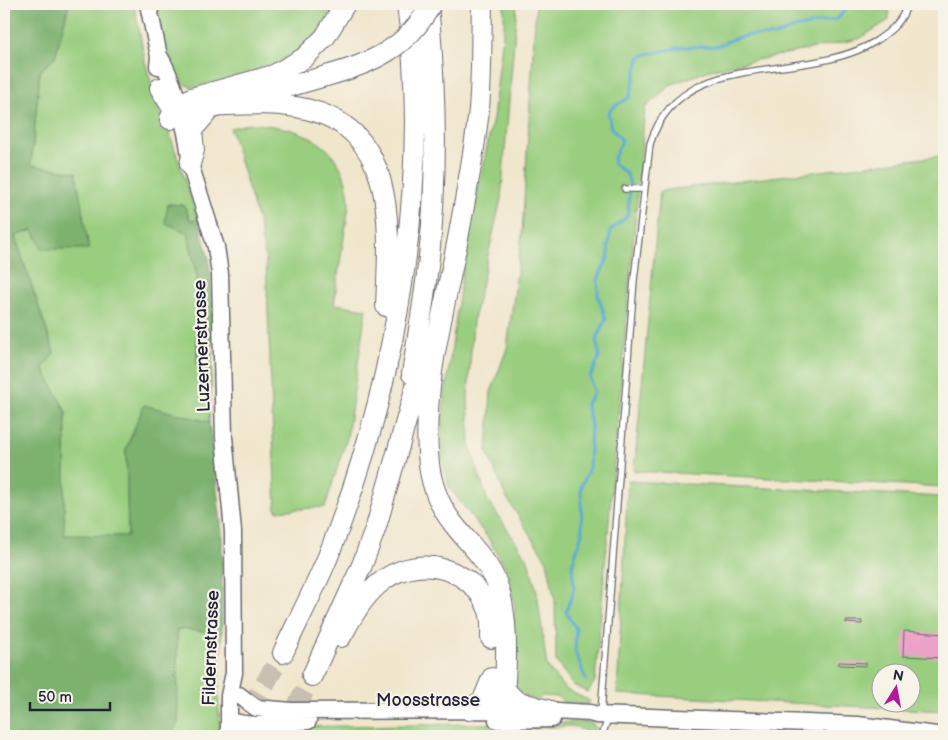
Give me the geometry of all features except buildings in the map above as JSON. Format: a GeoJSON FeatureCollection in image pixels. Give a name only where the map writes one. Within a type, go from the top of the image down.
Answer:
{"type":"FeatureCollection","features":[{"type":"Feature","properties":{"kind":"highway"},"geometry":{"type":"LineString","coordinates":[[178,108],[288,69],[304,58],[325,37],[345,4]]}},
{"type":"Feature","properties":{"kind":"highway"},"geometry":{"type":"LineString","coordinates":[[283,653],[328,555],[358,473],[374,416],[393,334],[411,201],[415,110],[407,4]]}},
{"type":"Feature","properties":{"kind":"highway"},"geometry":{"type":"LineString","coordinates":[[190,164],[194,150],[192,130],[218,107],[367,63],[392,50],[415,28],[430,4]]}},
{"type":"Feature","properties":{"kind":"highway"},"geometry":{"type":"LineString","coordinates":[[403,435],[425,290],[435,173],[434,72],[430,4]]}},
{"type":"Feature","properties":{"kind":"highway"},"geometry":{"type":"LineString","coordinates":[[482,12],[471,112],[421,372],[376,527],[316,677],[360,603],[373,589],[385,579],[402,570],[428,566],[444,569],[464,578],[475,588],[486,603],[491,623],[498,683],[516,701],[551,711]]}},
{"type":"Feature","properties":{"kind":"highway"},"geometry":{"type":"LineString","coordinates":[[482,12],[479,110],[437,349],[427,424],[427,449],[433,486],[442,506],[452,523],[487,566],[501,596],[504,630],[498,683],[498,713]]}},
{"type":"Feature","properties":{"kind":"highway"},"geometry":{"type":"LineString","coordinates":[[165,83],[182,93],[178,108]]}},
{"type":"Feature","properties":{"kind":"highway"},"geometry":{"type":"LineString","coordinates":[[178,108],[282,105],[322,113],[349,128],[360,139],[373,158],[384,194],[388,254],[386,310],[374,416]]}},
{"type":"Feature","properties":{"kind":"highway"},"geometry":{"type":"LineString","coordinates":[[469,710],[483,700],[498,683]]}},
{"type":"Feature","properties":{"kind":"main road","name":"Luzernerstrasse"},"geometry":{"type":"LineString","coordinates":[[148,4],[159,56],[158,71],[178,108],[190,151],[190,164],[216,247],[220,274],[224,437],[234,531]]}},
{"type":"Feature","properties":{"kind":"main road","name":"Fildernstrasse"},"geometry":{"type":"LineString","coordinates":[[234,531],[234,673],[229,696],[241,728]]}},
{"type":"Feature","properties":{"kind":"main road"},"geometry":{"type":"LineString","coordinates":[[234,673],[239,695],[241,728]]}},
{"type":"Feature","properties":{"kind":"main road","name":"Moosstrasse"},"geometry":{"type":"LineString","coordinates":[[239,695],[256,708],[292,711],[469,710],[591,718],[602,716]]}},
{"type":"Feature","properties":{"kind":"main road","name":"Moosstrasse"},"geometry":{"type":"LineString","coordinates":[[241,728],[292,711]]}},
{"type":"Feature","properties":{"kind":"main road","name":"Moosstrasse"},"geometry":{"type":"LineString","coordinates":[[241,728],[302,721],[551,711],[590,713],[602,716],[858,725],[944,736]]}},
{"type":"Feature","properties":{"kind":"lane"},"geometry":{"type":"LineString","coordinates":[[602,736],[607,606],[633,289],[650,144],[656,126],[668,110],[693,88],[717,78],[842,57],[864,48],[896,26],[904,15],[907,4]]}},
{"type":"Feature","properties":{"kind":"lane"},"geometry":{"type":"LineString","coordinates":[[625,189],[644,189]]}},
{"type":"Feature","properties":{"kind":"green space"},"geometry":{"type":"Polygon","coordinates":[[[4,4],[69,4],[55,57],[40,71],[31,165],[76,172],[89,249],[42,249],[33,230],[15,236],[54,353],[43,368],[66,412],[64,535],[128,536],[126,449],[144,405],[209,422],[222,531],[222,633],[177,629],[178,723],[170,736],[127,736],[124,732],[119,736],[4,736],[4,4]]]}},
{"type":"Feature","properties":{"kind":"green space"},"geometry":{"type":"Polygon","coordinates":[[[69,4],[134,4],[145,61],[164,129],[168,129],[198,219],[191,221],[188,233],[197,277],[197,367],[212,372],[209,422],[144,406],[126,449],[128,537],[63,536],[66,412],[43,368],[54,352],[15,236],[33,230],[31,165],[40,71],[55,57],[69,4]]]}},
{"type":"Feature","properties":{"kind":"green space"},"geometry":{"type":"Polygon","coordinates":[[[156,4],[338,4],[310,43],[273,68],[194,88],[178,79],[173,70],[169,52],[165,50],[156,4]]]}},
{"type":"Feature","properties":{"kind":"green space"},"geometry":{"type":"Polygon","coordinates":[[[504,4],[517,4],[501,199],[473,321],[468,395],[470,446],[487,499],[528,560],[537,592],[547,667],[565,689],[590,701],[587,705],[563,702],[558,697],[542,696],[537,701],[523,695],[515,687],[510,672],[515,606],[507,570],[488,538],[449,487],[442,458],[442,418],[465,253],[493,118],[504,26],[504,4]]]}},
{"type":"Feature","properties":{"kind":"green space"},"geometry":{"type":"Polygon","coordinates":[[[536,4],[889,4],[889,20],[859,39],[713,69],[672,84],[645,108],[595,681],[588,692],[573,685],[556,661],[555,600],[547,561],[506,497],[487,452],[491,392],[507,348],[522,234],[536,4]]]}},
{"type":"Feature","properties":{"kind":"green space"},"geometry":{"type":"Polygon","coordinates":[[[248,124],[285,128],[316,141],[329,151],[339,165],[346,181],[349,209],[334,304],[366,309],[347,438],[325,507],[276,511],[266,262],[259,224],[230,128],[248,124]]]}},
{"type":"Feature","properties":{"kind":"green space"},"geometry":{"type":"Polygon","coordinates":[[[940,156],[944,163],[944,487],[634,471],[660,191],[940,156]]]}},
{"type":"Feature","properties":{"kind":"green space"},"geometry":{"type":"Polygon","coordinates":[[[168,204],[184,205],[191,221],[198,219],[209,259],[213,305],[212,372],[197,367],[197,277],[188,233],[165,223],[168,204]]]}},
{"type":"Feature","properties":{"kind":"green space"},"geometry":{"type":"Polygon","coordinates":[[[628,481],[944,497],[944,711],[920,710],[920,662],[870,662],[870,707],[617,694],[628,481]]]}},
{"type":"Feature","properties":{"kind":"green space"},"geometry":{"type":"Polygon","coordinates":[[[177,629],[222,633],[218,697],[221,736],[170,736],[178,723],[177,629]]]}},
{"type":"Feature","properties":{"kind":"green space"},"geometry":{"type":"Polygon","coordinates":[[[588,722],[597,729],[591,735],[577,727],[568,726],[407,736],[253,736],[257,732],[287,727],[588,722]]]}},
{"type":"Feature","properties":{"kind":"green space"},"geometry":{"type":"Polygon","coordinates":[[[559,732],[575,736],[495,736],[559,732]]]}},
{"type":"Feature","properties":{"kind":"waterway"},"geometry":{"type":"LineString","coordinates":[[586,680],[575,651],[576,629],[566,612],[574,589],[572,566],[582,533],[581,487],[589,468],[591,424],[586,404],[594,393],[590,377],[599,358],[596,340],[606,319],[598,296],[598,279],[609,256],[608,246],[611,230],[626,217],[628,212],[630,185],[627,174],[614,164],[613,160],[622,140],[611,128],[608,113],[612,108],[630,97],[639,58],[647,54],[683,47],[717,46],[736,38],[751,35],[775,36],[790,29],[837,19],[851,4]]}},
{"type":"Feature","properties":{"kind":"waterway"},"geometry":{"type":"LineString","coordinates":[[939,4],[944,21]]}},
{"type":"Feature","properties":{"kind":"waterway"},"geometry":{"type":"LineString","coordinates":[[944,37],[944,47]]}},
{"type":"Feature","properties":{"kind":"tunnel"},"geometry":{"type":"LineString","coordinates":[[234,736],[283,653]]}},
{"type":"Feature","properties":{"kind":"tunnel"},"geometry":{"type":"LineString","coordinates":[[282,736],[312,676]]}}]}
